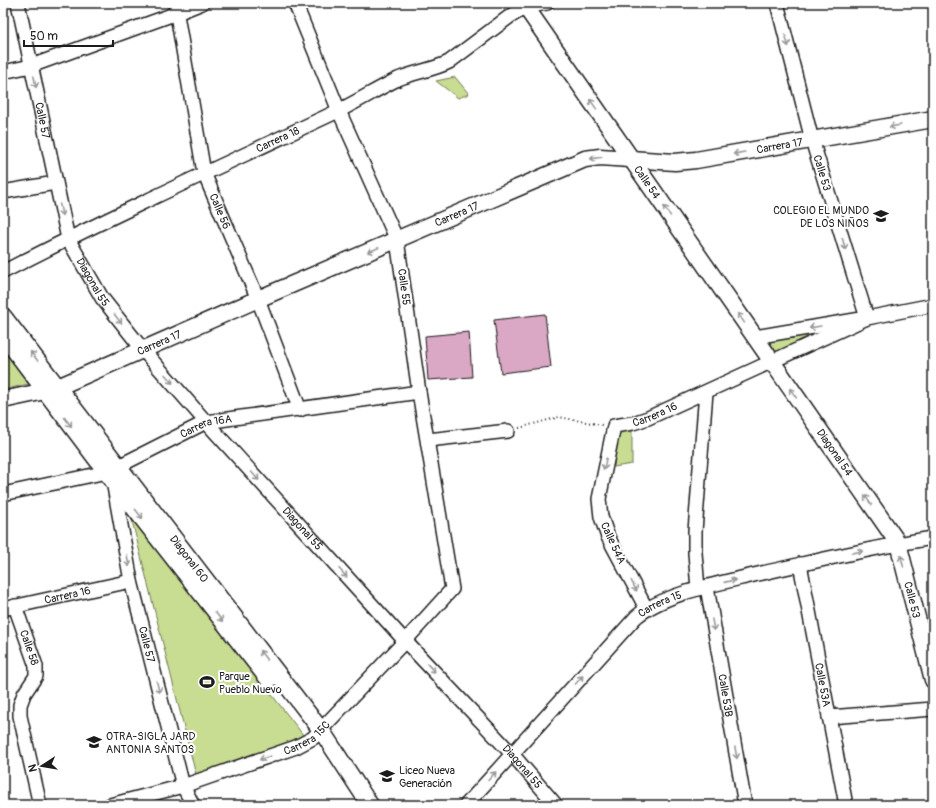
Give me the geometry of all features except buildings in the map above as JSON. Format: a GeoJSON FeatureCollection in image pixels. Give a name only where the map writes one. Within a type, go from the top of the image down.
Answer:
{"type":"FeatureCollection","features":[{"type":"Feature","properties":{"kind":"street","name":"Calle 57"},"geometry":{"type":"LineString","coordinates":[[18,3],[68,239]]}},
{"type":"Feature","properties":{"kind":"street"},"geometry":{"type":"LineString","coordinates":[[3,72],[31,66],[176,8],[202,3]]}},
{"type":"Feature","properties":{"kind":"street","name":"Calle 55"},"geometry":{"type":"LineString","coordinates":[[295,3],[339,111],[397,240],[419,392],[452,588]]}},
{"type":"Feature","properties":{"kind":"street","name":"Carrera 18"},"geometry":{"type":"LineString","coordinates":[[3,272],[204,173],[339,111],[399,79],[441,66],[449,62],[524,5],[547,3]]}},
{"type":"Feature","properties":{"kind":"street","name":"Calle 53"},"geometry":{"type":"LineString","coordinates":[[777,3],[812,140],[867,318]]}},
{"type":"Feature","properties":{"kind":"street","name":"Calle 54"},"geometry":{"type":"LineString","coordinates":[[524,5],[772,361]]}},
{"type":"Feature","properties":{"kind":"street","name":"Calle 56"},"geometry":{"type":"LineString","coordinates":[[176,8],[204,173],[258,299],[300,410]]}},
{"type":"Feature","properties":{"kind":"street","name":"Carrera 17"},"geometry":{"type":"LineString","coordinates":[[3,400],[51,389],[586,159],[600,156],[675,162],[696,160],[933,119]]}},
{"type":"Feature","properties":{"kind":"street"},"geometry":{"type":"LineString","coordinates":[[3,192],[55,183]]}},
{"type":"Feature","properties":{"kind":"street","name":"Diagonal 55"},"geometry":{"type":"LineString","coordinates":[[68,239],[102,298],[143,350],[206,422],[405,641],[512,754],[556,805]]}},
{"type":"Feature","properties":{"kind":"street","name":"Carrera 16"},"geometry":{"type":"LineString","coordinates":[[755,337],[933,305]]}},
{"type":"Feature","properties":{"kind":"street","name":"Diagonal 60"},"geometry":{"type":"LineString","coordinates":[[3,316],[51,389],[113,473],[317,734],[370,805]]}},
{"type":"Feature","properties":{"kind":"street","name":"Carrera 16"},"geometry":{"type":"LineString","coordinates":[[614,426],[633,424],[648,418],[867,318]]}},
{"type":"Feature","properties":{"kind":"street","name":"Diagonal 60"},"geometry":{"type":"LineString","coordinates":[[3,335],[51,389]]}},
{"type":"Feature","properties":{"kind":"street","name":"Diagonal 54"},"geometry":{"type":"LineString","coordinates":[[772,361],[898,544]]}},
{"type":"Feature","properties":{"kind":"street","name":"Carrera 16A"},"geometry":{"type":"LineString","coordinates":[[3,494],[113,473],[206,422],[300,410],[419,392]]}},
{"type":"Feature","properties":{"kind":"street","name":"Calle 53B"},"geometry":{"type":"LineString","coordinates":[[706,392],[695,546],[696,574],[702,588],[745,805]]}},
{"type":"Feature","properties":{"kind":"street","name":"Calle 54A"},"geometry":{"type":"LineString","coordinates":[[614,426],[599,499],[601,517],[608,537],[646,608]]}},
{"type":"Feature","properties":{"kind":"street"},"geometry":{"type":"LineString","coordinates":[[428,440],[508,431]]}},
{"type":"Feature","properties":{"kind":"street","name":"Calle 57"},"geometry":{"type":"LineString","coordinates":[[113,473],[132,581],[183,786],[193,805]]}},
{"type":"Feature","properties":{"kind":"street","name":"Carrera 15"},"geometry":{"type":"LineString","coordinates":[[466,805],[636,617],[646,608],[702,588],[800,564],[933,538]]}},
{"type":"Feature","properties":{"kind":"street","name":"Calle 53"},"geometry":{"type":"LineString","coordinates":[[898,544],[933,680]]}},
{"type":"Feature","properties":{"kind":"street","name":"Calle 53A"},"geometry":{"type":"LineString","coordinates":[[800,564],[846,805]]}},
{"type":"Feature","properties":{"kind":"street","name":"Carrera 16"},"geometry":{"type":"LineString","coordinates":[[9,607],[132,581]]}},
{"type":"Feature","properties":{"kind":"street","name":"Carrera 15C"},"geometry":{"type":"LineString","coordinates":[[110,805],[183,786],[296,747],[317,734],[405,641],[452,588]]}},
{"type":"Feature","properties":{"kind":"street","name":"Calle 58"},"geometry":{"type":"LineString","coordinates":[[9,607],[36,666],[36,676],[24,694],[20,705],[20,716],[40,805]]}},
{"type":"Feature","properties":{"kind":"street"},"geometry":{"type":"LineString","coordinates":[[829,716],[933,709]]}},
{"type":"Feature","properties":{"kind":"street","name":"Diagonal 60"},"geometry":{"type":"LineString","coordinates":[[317,734],[358,805]]}},
{"type":"Feature","properties":{"kind":"path"},"geometry":{"type":"LineString","coordinates":[[508,431],[559,418],[614,426]]}},
{"type":"Feature","properties":{"kind":"green space"},"geometry":{"type":"Polygon","coordinates":[[[455,77],[469,94],[458,98],[436,81],[455,77]]]}},
{"type":"Feature","properties":{"kind":"green space"},"geometry":{"type":"Polygon","coordinates":[[[832,328],[776,353],[767,339],[832,328]]]}},
{"type":"Feature","properties":{"kind":"green space"},"geometry":{"type":"Polygon","coordinates":[[[3,346],[32,383],[3,390],[3,346]]]}},
{"type":"Feature","properties":{"kind":"green space"},"geometry":{"type":"Polygon","coordinates":[[[632,427],[632,464],[614,467],[617,429],[632,427]]]}},
{"type":"Feature","properties":{"kind":"green space","name":"Parque Pueblo Nuevo"},"geometry":{"type":"Polygon","coordinates":[[[130,513],[304,736],[196,775],[130,513]]]}},
{"type":"Feature","properties":{"kind":"place","name":"COLEGIO EL MUNDO DE LOS NIÑOS"},"geometry":{"type":"Point","coordinates":[881,216]}},
{"type":"Feature","properties":{"kind":"place","name":"Parque Pueblo Nuevo"},"geometry":{"type":"Point","coordinates":[207,682]}},
{"type":"Feature","properties":{"kind":"place","name":"OTRA-SIGLA JARD ANTONIA SANTOS"},"geometry":{"type":"Point","coordinates":[94,742]}},
{"type":"Feature","properties":{"kind":"place","name":"Liceo Nueva Generación"},"geometry":{"type":"Point","coordinates":[387,776]}}]}
